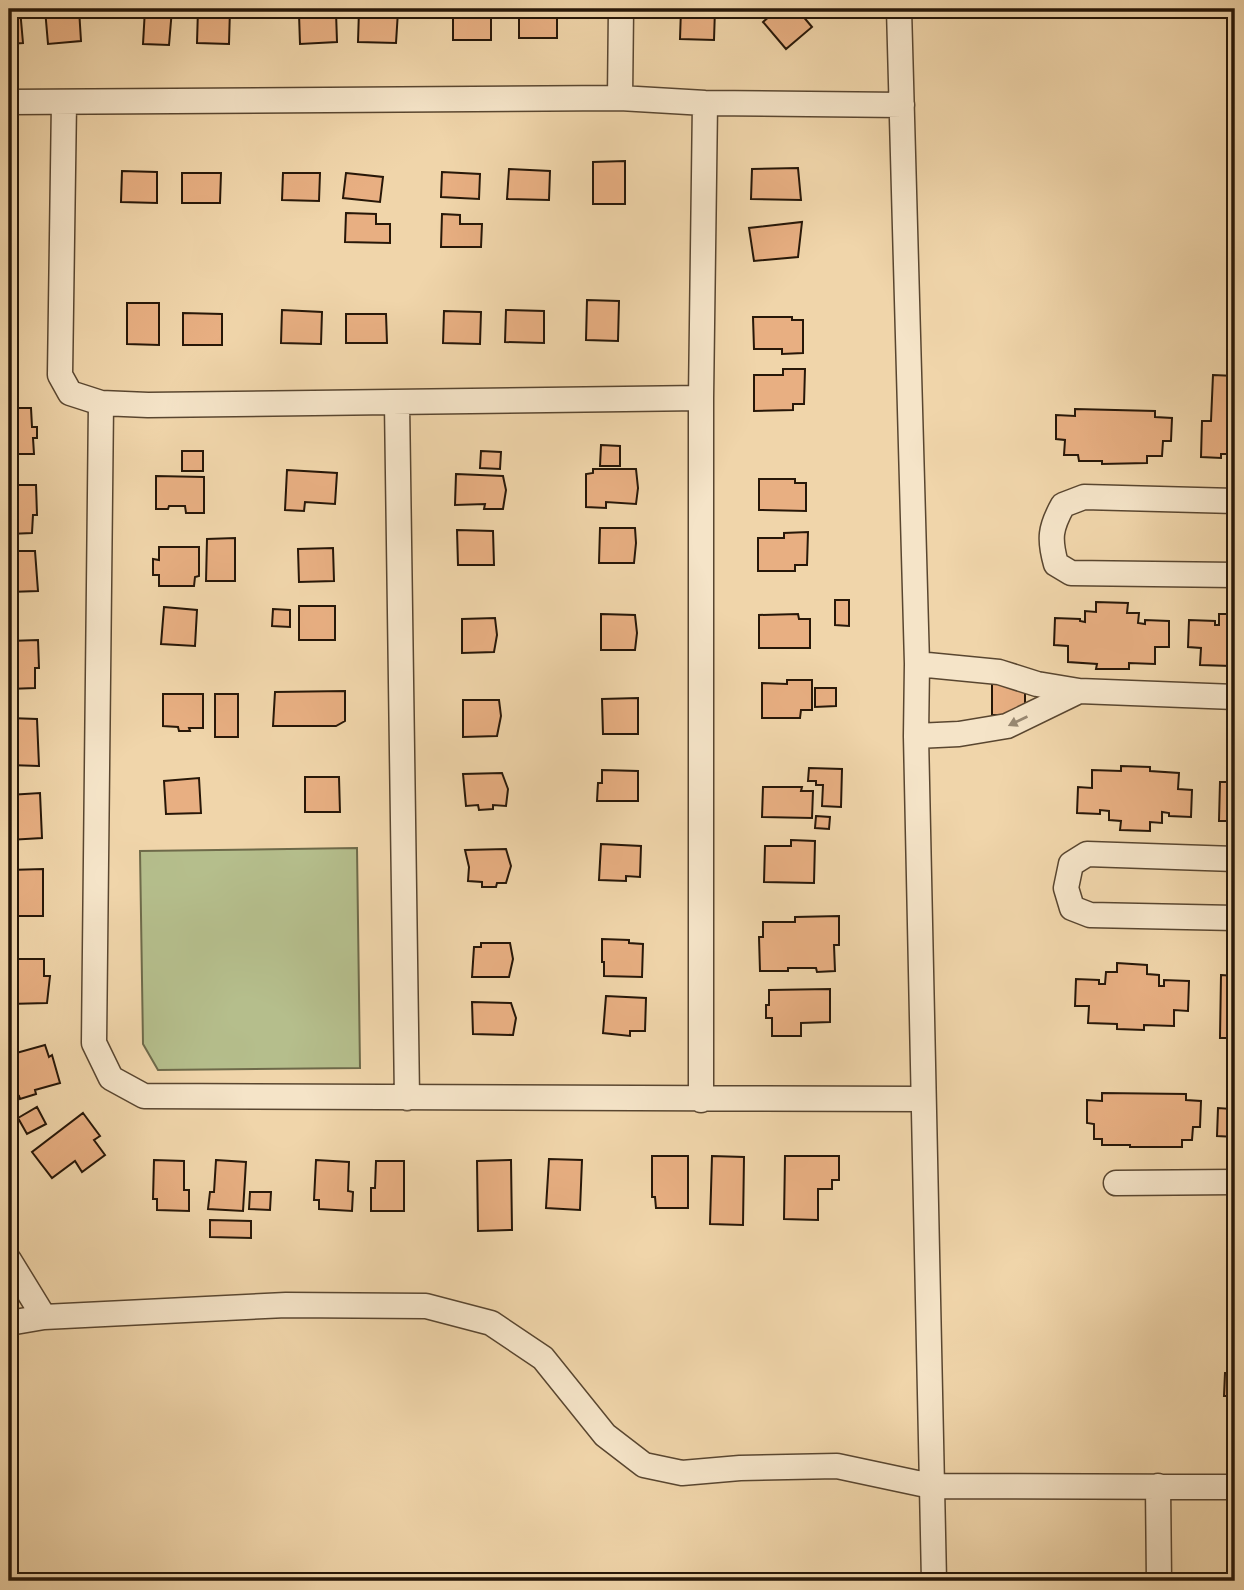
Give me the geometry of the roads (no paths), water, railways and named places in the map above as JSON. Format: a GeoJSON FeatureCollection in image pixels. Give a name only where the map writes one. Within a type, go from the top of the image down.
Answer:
{"type":"FeatureCollection","features":[{"type":"Feature","properties":{"kind":"street"},"geometry":{"type":"LineString","coordinates":[[620,98],[621,9]]}},
{"type":"Feature","properties":{"kind":"street"},"geometry":{"type":"LineString","coordinates":[[899,9],[917,664],[916,736],[934,1581]]}},
{"type":"Feature","properties":{"kind":"street"},"geometry":{"type":"LineString","coordinates":[[9,102],[620,98],[705,103],[902,105]]}},
{"type":"Feature","properties":{"kind":"street"},"geometry":{"type":"LineString","coordinates":[[64,102],[60,375],[70,393],[101,403],[148,405],[701,398]]}},
{"type":"Feature","properties":{"kind":"street"},"geometry":{"type":"LineString","coordinates":[[701,1100],[701,398],[705,103]]}},
{"type":"Feature","properties":{"kind":"street"},"geometry":{"type":"LineString","coordinates":[[101,403],[94,1043],[111,1079],[144,1096],[923,1099]]}},
{"type":"Feature","properties":{"kind":"street"},"geometry":{"type":"LineString","coordinates":[[397,403],[407,1098]]}},
{"type":"Feature","properties":{"kind":"street"},"geometry":{"type":"LineString","coordinates":[[1235,501],[1084,497],[1063,505],[1053,524],[1051,545],[1056,564],[1071,573],[1235,575]]}},
{"type":"Feature","properties":{"kind":"street"},"geometry":{"type":"LineString","coordinates":[[917,664],[999,672],[1037,684],[1079,691],[1235,697]]}},
{"type":"Feature","properties":{"kind":"street"},"geometry":{"type":"LineString","coordinates":[[916,736],[959,734],[1007,726],[1079,691]]}},
{"type":"Feature","properties":{"kind":"street"},"geometry":{"type":"LineString","coordinates":[[1235,859],[1087,854],[1071,864],[1066,888],[1073,908],[1090,915],[1235,918]]}},
{"type":"Feature","properties":{"kind":"street"},"geometry":{"type":"LineString","coordinates":[[1116,1184],[1235,1182]]}},
{"type":"Feature","properties":{"kind":"street"},"geometry":{"type":"LineString","coordinates":[[9,1260],[44,1317]]}},
{"type":"Feature","properties":{"kind":"street"},"geometry":{"type":"LineString","coordinates":[[9,1323],[44,1317],[286,1305],[426,1306],[491,1323],[543,1358],[605,1434],[644,1465],[682,1473],[740,1468],[838,1466],[931,1486],[1235,1487]]}},
{"type":"Feature","properties":{"kind":"street"},"geometry":{"type":"LineString","coordinates":[[1158,1486],[1158,1581]]}}]}
